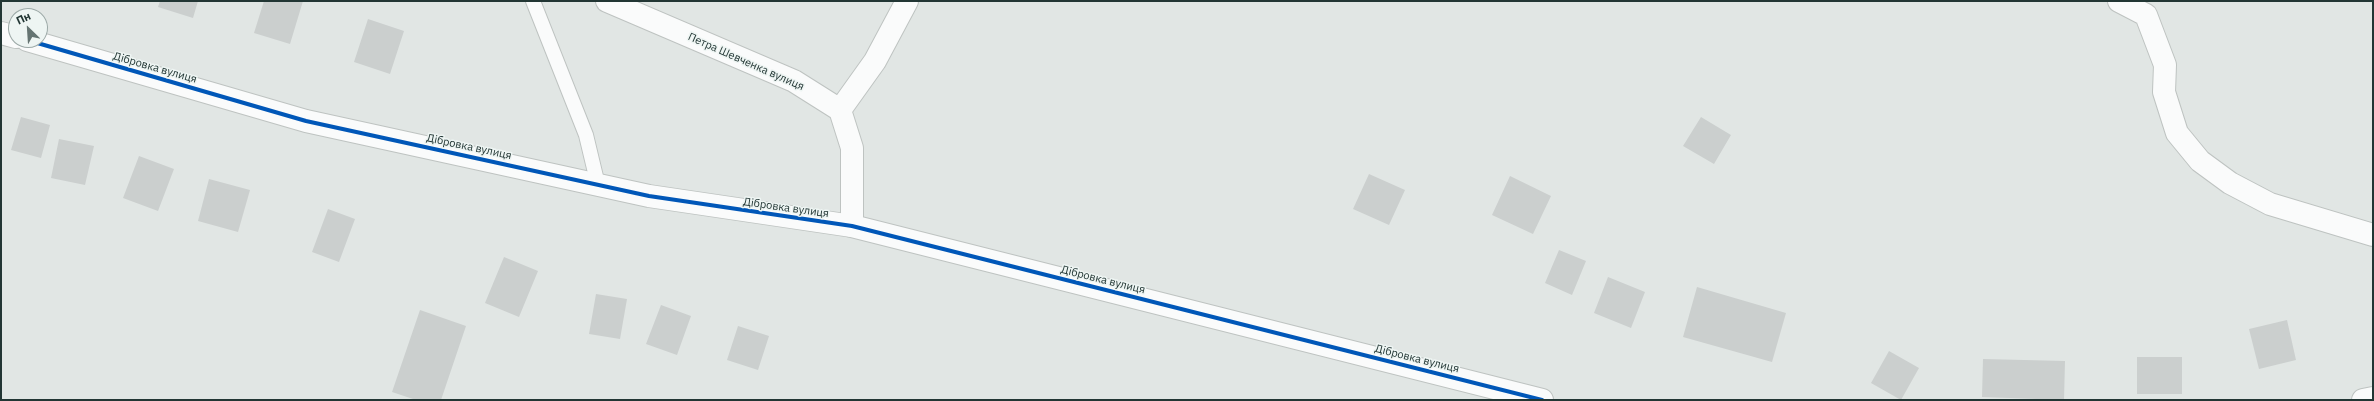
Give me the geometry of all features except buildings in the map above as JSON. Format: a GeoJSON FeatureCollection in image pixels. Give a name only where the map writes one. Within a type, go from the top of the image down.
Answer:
{"type":"FeatureCollection","features":[{"type":"Feature","properties":{"kind":"street","name":"Петра Шевченка вулиця"},"geometry":{"type":"LineString","coordinates":[[607,1],[794,81],[840,110]]}},
{"type":"Feature","properties":{"kind":"street"},"geometry":{"type":"LineString","coordinates":[[852,226],[852,148],[840,110],[875,61],[907,1]]}},
{"type":"Feature","properties":{"kind":"street"},"geometry":{"type":"LineString","coordinates":[[2119,1],[2146,14],[2165,65],[2164,92],[2177,133],[2200,161],[2230,183],[2270,204],[2373,235]]}},
{"type":"Feature","properties":{"kind":"street","name":"Дібровка вулиця"},"geometry":{"type":"LineString","coordinates":[[48,46],[306,121],[649,196],[852,226],[1542,400]]}},
{"type":"Feature","properties":{"kind":"street"},"geometry":{"type":"LineString","coordinates":[[2363,400],[2373,398]]}},
{"type":"Feature","properties":{"kind":"lane"},"geometry":{"type":"LineString","coordinates":[[533,1],[586,135],[598,185]]}},
{"type":"Feature","properties":{"kind":"cycle path"},"geometry":{"type":"LineString","coordinates":[[48,46],[306,121],[649,196],[852,226],[1542,400]]}}]}
